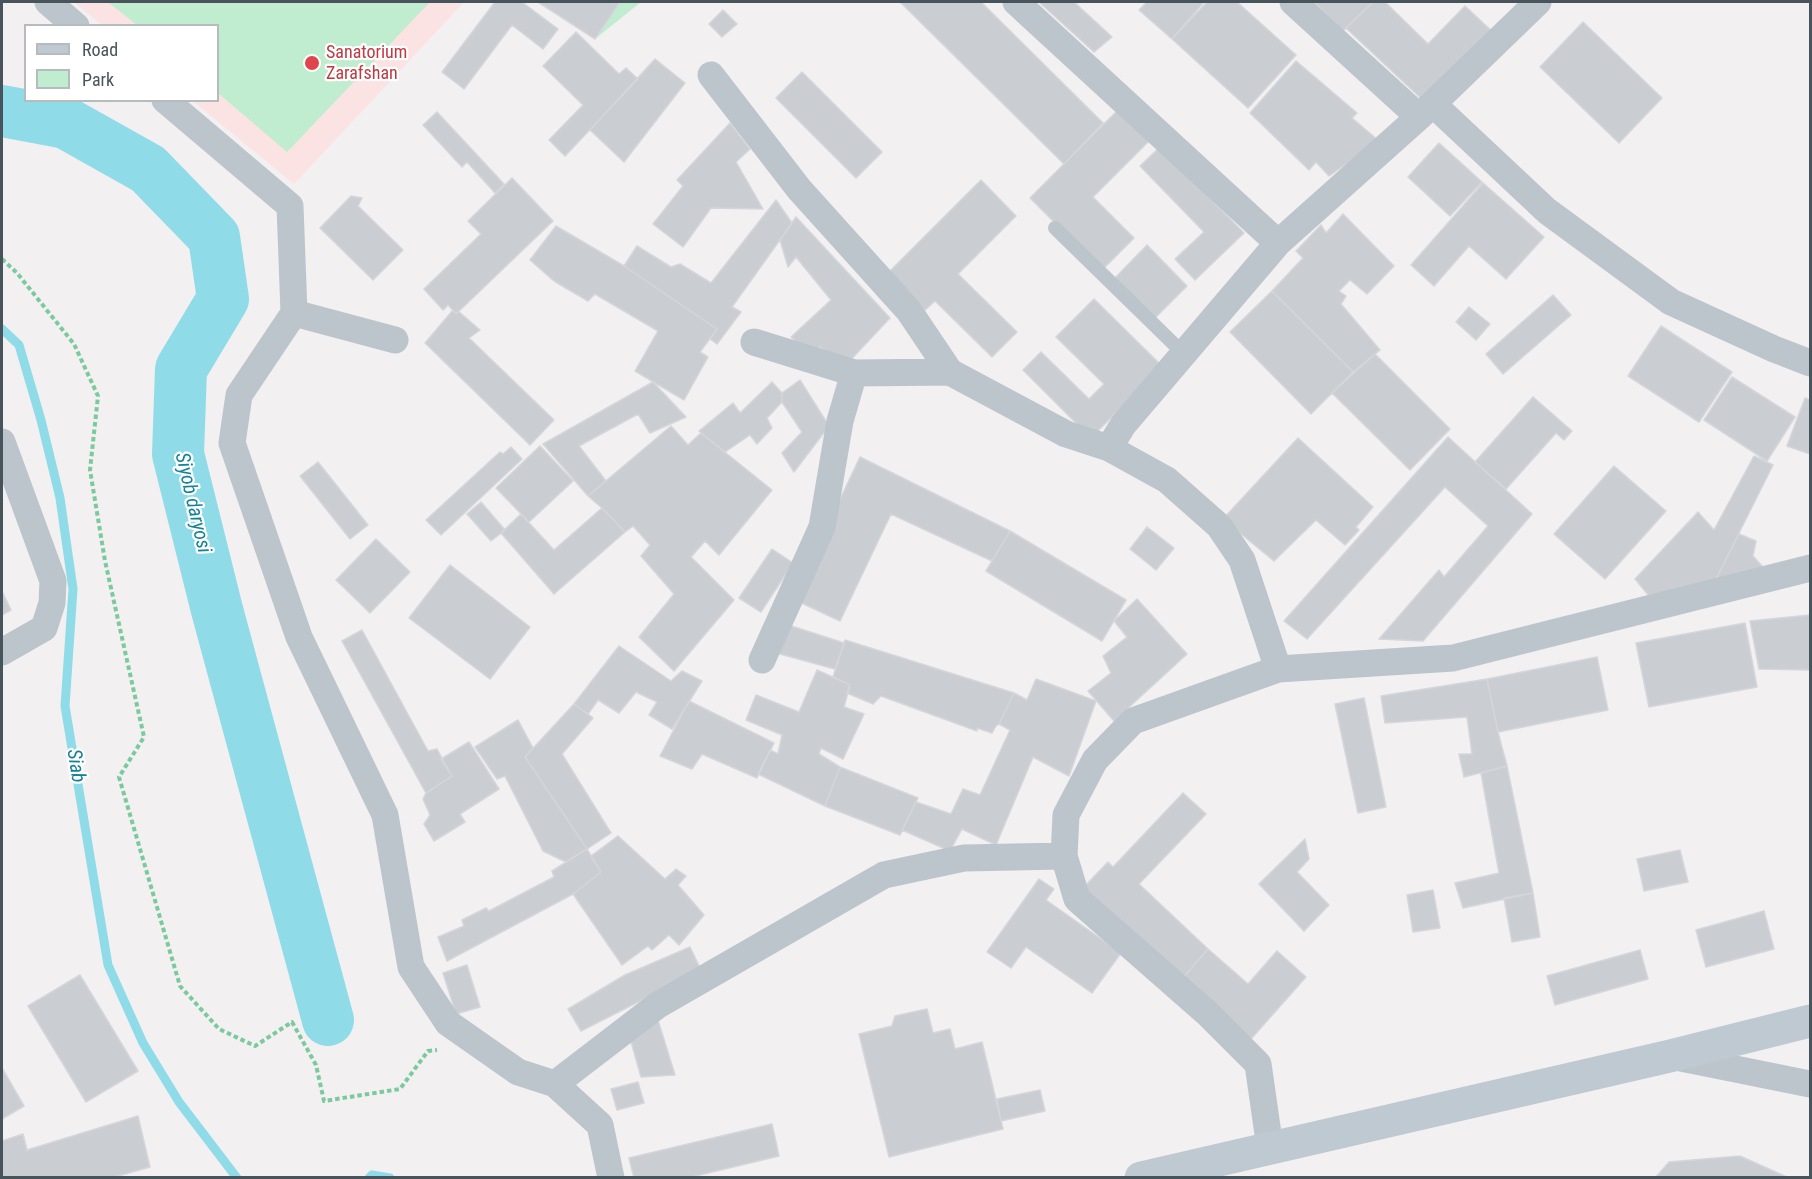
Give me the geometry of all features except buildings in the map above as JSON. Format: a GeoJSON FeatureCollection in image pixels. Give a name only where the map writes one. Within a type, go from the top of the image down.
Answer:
{"type":"FeatureCollection","features":[{"type":"Feature","properties":{"kind":"main road"},"geometry":{"type":"LineString","coordinates":[[1140,1178],[1810,1022]]}},
{"type":"Feature","properties":{"kind":"street"},"geometry":{"type":"LineString","coordinates":[[48,2],[74,24]]}},
{"type":"Feature","properties":{"kind":"street"},"geometry":{"type":"LineString","coordinates":[[1016,2],[1278,243]]}},
{"type":"Feature","properties":{"kind":"street"},"geometry":{"type":"LineString","coordinates":[[1293,2],[1547,211],[1671,302],[1810,363]]}},
{"type":"Feature","properties":{"kind":"street"},"geometry":{"type":"LineString","coordinates":[[1109,448],[1123,425],[1278,243],[1426,110],[1538,2]]}},
{"type":"Feature","properties":{"kind":"street"},"geometry":{"type":"LineString","coordinates":[[711,75],[799,189],[909,311],[950,372],[1066,434],[1109,448],[1167,480],[1219,526],[1242,560],[1278,669]]}},
{"type":"Feature","properties":{"kind":"street"},"geometry":{"type":"LineString","coordinates":[[167,102],[290,206],[294,313],[239,395],[232,443],[299,637],[385,815],[411,967],[448,1023],[518,1072],[555,1084],[600,1125],[611,1178]]}},
{"type":"Feature","properties":{"kind":"street"},"geometry":{"type":"LineString","coordinates":[[294,313],[395,340]]}},
{"type":"Feature","properties":{"kind":"street"},"geometry":{"type":"LineString","coordinates":[[754,342],[854,373],[950,372]]}},
{"type":"Feature","properties":{"kind":"street"},"geometry":{"type":"LineString","coordinates":[[762,660],[822,527],[840,421],[854,373]]}},
{"type":"Feature","properties":{"kind":"street"},"geometry":{"type":"LineString","coordinates":[[2,442],[53,581],[52,603],[44,628],[2,652]]}},
{"type":"Feature","properties":{"kind":"street"},"geometry":{"type":"LineString","coordinates":[[1270,1148],[1258,1064],[1207,1012],[1077,899],[1064,856],[1066,815],[1095,760],[1133,721],[1278,669],[1453,658],[1810,568]]}},
{"type":"Feature","properties":{"kind":"street"},"geometry":{"type":"LineString","coordinates":[[555,1084],[658,1005],[884,875],[964,858],[1064,856]]}},
{"type":"Feature","properties":{"kind":"street"},"geometry":{"type":"LineString","coordinates":[[1670,1056],[1810,1084]]}},
{"type":"Feature","properties":{"kind":"lane"},"geometry":{"type":"LineString","coordinates":[[1055,228],[1184,354]]}},
{"type":"Feature","properties":{"kind":"path"},"geometry":{"type":"LineString","coordinates":[[2,259],[17,273],[74,344],[98,396],[90,470],[105,561],[144,736],[119,777],[180,986],[219,1029],[255,1046],[292,1022],[316,1065],[324,1101],[400,1089],[428,1051],[478,1045]]}},
{"type":"Feature","properties":{"kind":"shaded area","name":"Sanatorium Zarafshan"},"geometry":{"type":"Polygon","coordinates":[[[74,2],[464,2],[294,184],[194,102],[219,102],[219,24],[101,24],[74,2]]]}},
{"type":"Feature","properties":{"kind":"green space","name":"Sanatorium Zarafshan"},"geometry":{"type":"Polygon","coordinates":[[[108,2],[430,2],[287,152],[219,94],[219,24],[136,24],[108,2]]]}},
{"type":"Feature","properties":{"kind":"green space"},"geometry":{"type":"Polygon","coordinates":[[[538,2],[641,2],[595,39],[538,2]]]}},
{"type":"Feature","properties":{"kind":"waterway","name":"Siyob daryosi"},"geometry":{"type":"LineString","coordinates":[[2,111],[66,123],[148,169],[214,237],[223,299],[181,369],[178,454],[217,610],[328,1020]]}},
{"type":"Feature","properties":{"kind":"waterway","name":"Siab"},"geometry":{"type":"LineString","coordinates":[[2,329],[19,345],[41,420],[60,498],[73,589],[65,706],[108,965],[143,1043],[179,1102],[237,1178]]}},
{"type":"Feature","properties":{"kind":"waterway","name":"Siab"},"geometry":{"type":"LineString","coordinates":[[369,1178],[372,1175],[390,1178]]}},
{"type":"Feature","properties":{"kind":"place","name":"Sanatorium Zarafshan"},"geometry":{"type":"Point","coordinates":[312,63]}}]}
